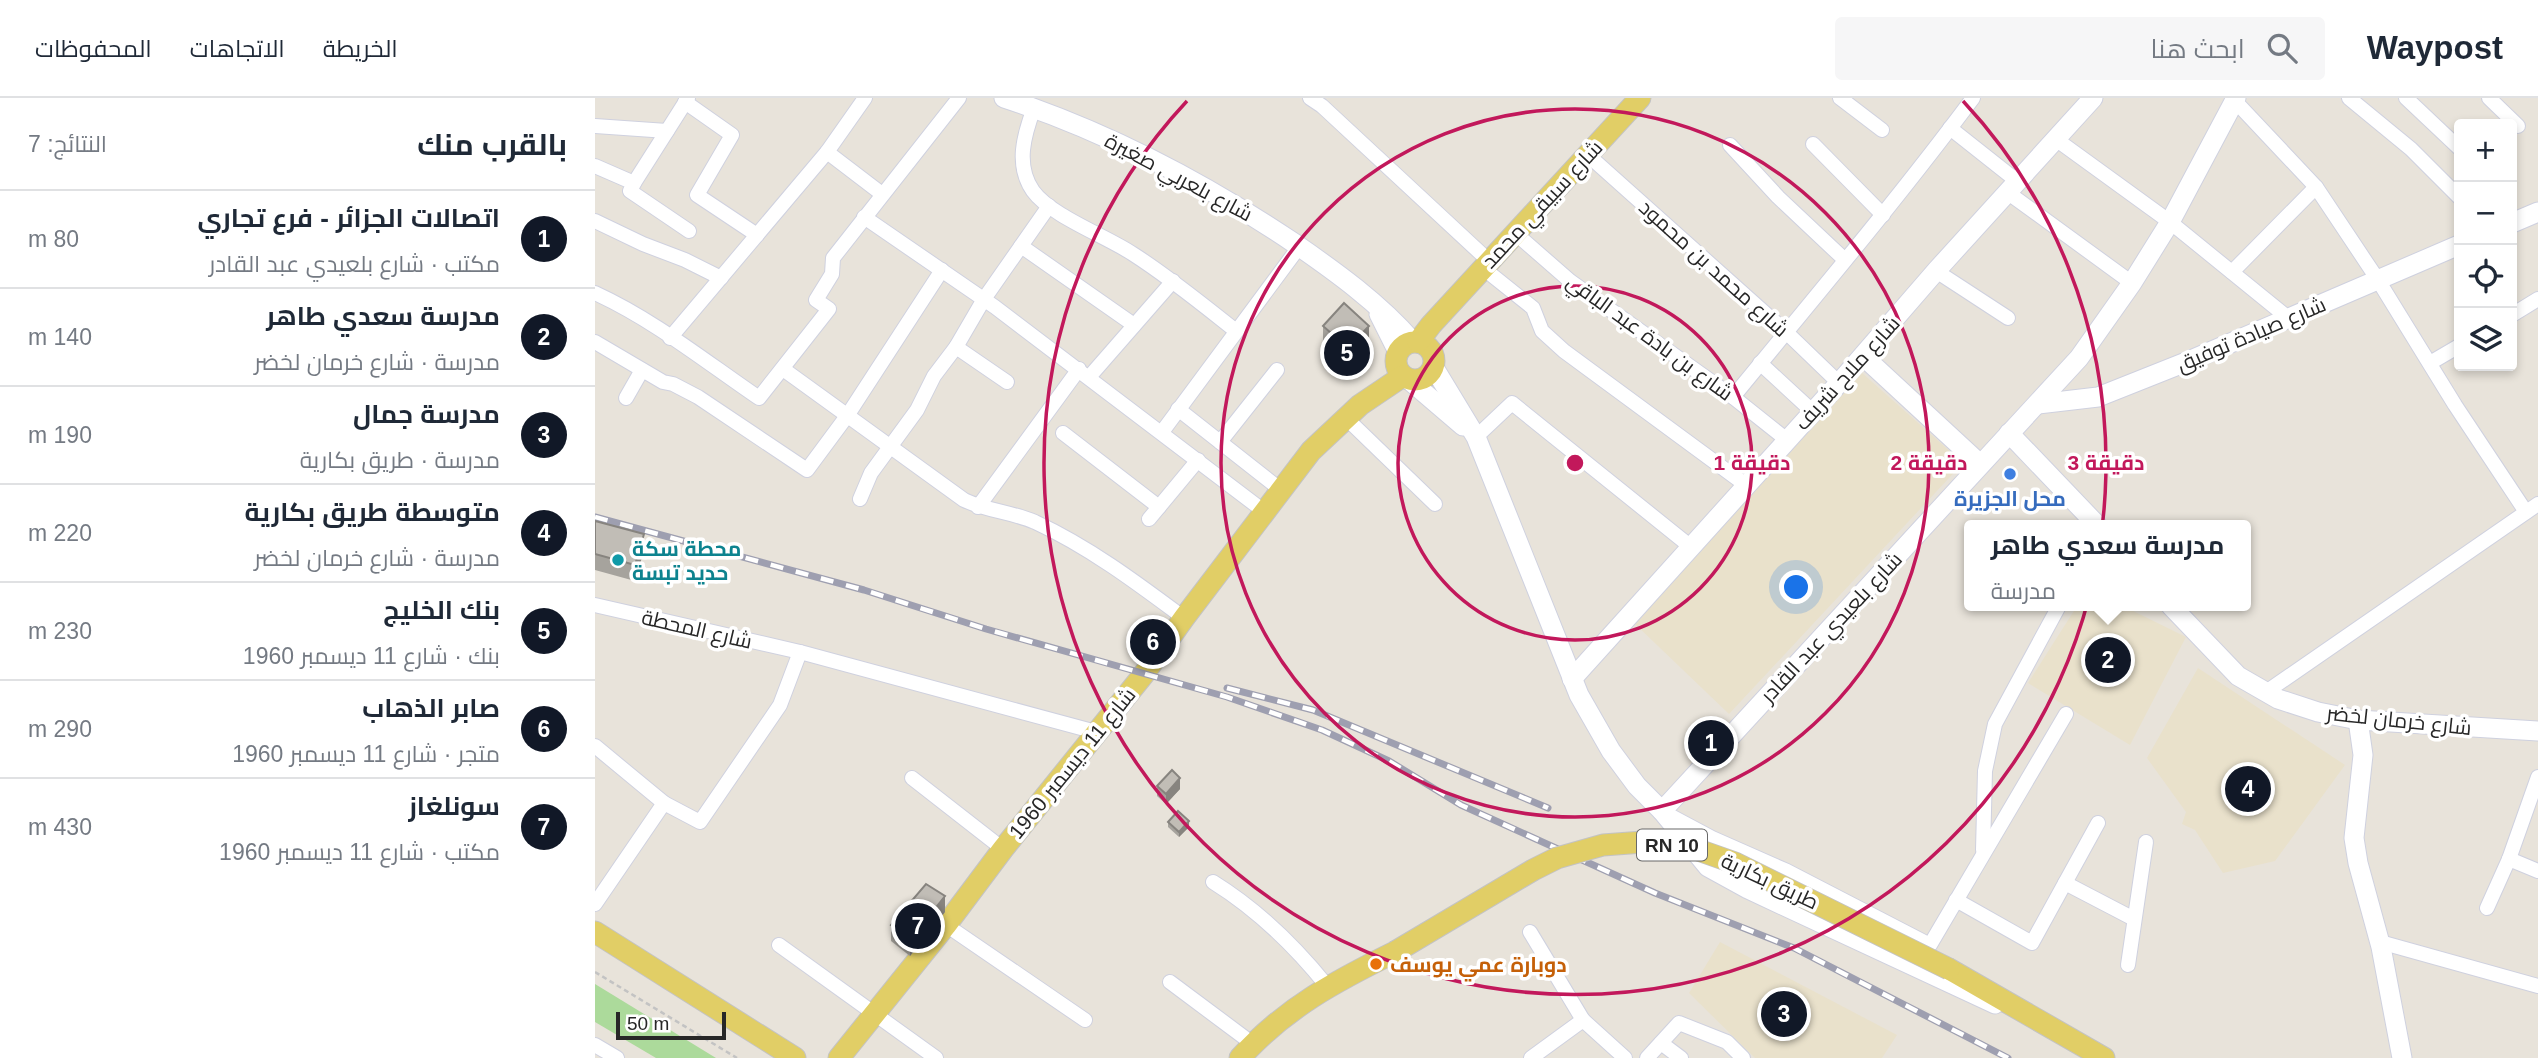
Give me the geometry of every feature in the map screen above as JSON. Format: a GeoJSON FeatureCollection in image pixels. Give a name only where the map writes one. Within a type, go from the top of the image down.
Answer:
{"type":"FeatureCollection","features":[{"type":"Feature","properties":{"kind":"main road","name":"شارع بلعربي صغيرة"},"geometry":{"type":"LineString","coordinates":[[1004,98],[1081,126],[1199,183],[1299,247],[1374,304],[1406,358]]}},
{"type":"Feature","properties":{"kind":"main road","name":"شارع سبيقي محمد"},"geometry":{"type":"LineString","coordinates":[[1406,358],[1444,310],[1640,98]]}},
{"type":"Feature","properties":{"kind":"main road","name":"شارع ملاح شريف"},"geometry":{"type":"LineString","coordinates":[[1572,679],[2093,98]]}},
{"type":"Feature","properties":{"kind":"main road","name":"شارع بلعيدي عبد القادر"},"geometry":{"type":"LineString","coordinates":[[1662,811],[2079,358],[2132,283],[2170,222],[2235,99]]}},
{"type":"Feature","properties":{"kind":"main road"},"geometry":{"type":"LineString","coordinates":[[2517,221],[2538,212]]}},
{"type":"Feature","properties":{"kind":"main road","name":"شارع صيادة توفيق"},"geometry":{"type":"LineString","coordinates":[[2038,404],[2098,397],[2454,247]]}},
{"type":"Feature","properties":{"kind":"main road"},"geometry":{"type":"LineString","coordinates":[[1406,358],[1414,380],[1426,376],[1434,363],[1444,310]]}},
{"type":"Feature","properties":{"kind":"main road"},"geometry":{"type":"LineString","coordinates":[[1406,358],[1428,347],[1434,363],[1476,437],[1579,695],[1611,751],[1637,786],[1662,811],[1708,867],[1748,889],[1955,987],[2031,1016]]}},
{"type":"Feature","properties":{"kind":"main road"},"geometry":{"type":"LineString","coordinates":[[1863,356],[1980,464]]}},
{"type":"Feature","properties":{"kind":"main road"},"geometry":{"type":"LineString","coordinates":[[1406,358],[1476,437]]}},
{"type":"Feature","properties":{"kind":"main road","name":"شارع 11 ديسمبر 1960"},"geometry":{"type":"LineString","coordinates":[[839,1058],[1096,732],[1145,674],[1184,618],[1311,451],[1406,358]]}},
{"type":"Feature","properties":{"kind":"main road"},"geometry":{"type":"LineString","coordinates":[[2009,433],[2092,520]]}},
{"type":"Feature","properties":{"kind":"main road","name":"شارع خرمان لخضر"},"geometry":{"type":"LineString","coordinates":[[2176,611],[2238,676],[2279,699],[2318,712],[2358,720],[2538,731]]}},
{"type":"Feature","properties":{"kind":"main road"},"geometry":{"type":"LineString","coordinates":[[2358,720],[2363,755],[2354,838],[2358,863],[2380,942],[2402,1058]]}},
{"type":"Feature","properties":{"kind":"main road","name":"طريق بكارية"},"geometry":{"type":"LineString","coordinates":[[1327,986],[1395,952],[1557,858],[1603,845],[1643,842],[1687,846],[1735,863],[1949,969],[2031,1016]]}},
{"type":"Feature","properties":{"kind":"main road"},"geometry":{"type":"LineString","coordinates":[[595,932],[795,1058]]}},
{"type":"Feature","properties":{"kind":"main road"},"geometry":{"type":"LineString","coordinates":[[595,946],[774,1058]]}},
{"type":"Feature","properties":{"kind":"main road","name":"RN 10"},"geometry":{"type":"LineString","coordinates":[[1246,1051],[1289,1012],[1327,986]]}},
{"type":"Feature","properties":{"kind":"main road","name":"RN 10"},"geometry":{"type":"LineString","coordinates":[[2031,1016],[2105,1058]]}},
{"type":"Feature","properties":{"kind":"street"},"geometry":{"type":"LineString","coordinates":[[670,338],[827,152],[865,98]]}},
{"type":"Feature","properties":{"kind":"street"},"geometry":{"type":"LineString","coordinates":[[595,293],[623,306],[759,398],[828,309],[816,300],[832,274],[833,258],[959,98]]}},
{"type":"Feature","properties":{"kind":"street"},"geometry":{"type":"LineString","coordinates":[[1840,98],[1882,130]]}},
{"type":"Feature","properties":{"kind":"street"},"geometry":{"type":"LineString","coordinates":[[1733,397],[1883,215],[1973,98]]}},
{"type":"Feature","properties":{"kind":"street"},"geometry":{"type":"LineString","coordinates":[[2349,98],[2411,149],[2454,192]]}},
{"type":"Feature","properties":{"kind":"street"},"geometry":{"type":"LineString","coordinates":[[2406,98],[2454,143]]}},
{"type":"Feature","properties":{"kind":"street"},"geometry":{"type":"LineString","coordinates":[[2489,98],[2518,126]]}},
{"type":"Feature","properties":{"kind":"street"},"geometry":{"type":"LineString","coordinates":[[2235,99],[2316,187],[2430,363],[2532,508],[2266,692]]}},
{"type":"Feature","properties":{"kind":"street"},"geometry":{"type":"LineString","coordinates":[[689,231],[630,191],[686,100],[732,135],[697,195],[757,235]]}},
{"type":"Feature","properties":{"kind":"street"},"geometry":{"type":"LineString","coordinates":[[1320,101],[1533,308],[1542,331],[1564,351],[1746,485]]}},
{"type":"Feature","properties":{"kind":"street"},"geometry":{"type":"LineString","coordinates":[[1034,108],[1021,151],[1024,169],[1033,190],[1049,206],[1131,252],[1173,281],[1236,331]]}},
{"type":"Feature","properties":{"kind":"street"},"geometry":{"type":"LineString","coordinates":[[595,126],[667,131]]}},
{"type":"Feature","properties":{"kind":"street"},"geometry":{"type":"LineString","coordinates":[[1950,128],[2012,186],[2132,283]]}},
{"type":"Feature","properties":{"kind":"street"},"geometry":{"type":"LineString","coordinates":[[2057,140],[2170,222],[2287,317]]}},
{"type":"Feature","properties":{"kind":"street"},"geometry":{"type":"LineString","coordinates":[[1813,144],[1883,215]]}},
{"type":"Feature","properties":{"kind":"street"},"geometry":{"type":"LineString","coordinates":[[1730,145],[1779,197],[1845,260]]}},
{"type":"Feature","properties":{"kind":"street"},"geometry":{"type":"LineString","coordinates":[[827,152],[882,194]]}},
{"type":"Feature","properties":{"kind":"street","name":"شارع محمد بن محمود"},"geometry":{"type":"LineString","coordinates":[[1588,155],[1785,331],[1839,383]]}},
{"type":"Feature","properties":{"kind":"street"},"geometry":{"type":"LineString","coordinates":[[595,166],[635,183]]}},
{"type":"Feature","properties":{"kind":"street"},"geometry":{"type":"LineString","coordinates":[[2232,272],[2316,187]]}},
{"type":"Feature","properties":{"kind":"street"},"geometry":{"type":"LineString","coordinates":[[860,499],[871,473],[917,410],[934,376],[1049,206]]}},
{"type":"Feature","properties":{"kind":"street"},"geometry":{"type":"LineString","coordinates":[[864,217],[1085,372],[1265,512]]}},
{"type":"Feature","properties":{"kind":"street"},"geometry":{"type":"LineString","coordinates":[[595,220],[642,244],[685,260],[721,278]]}},
{"type":"Feature","properties":{"kind":"street","name":"شارع بن بادة عبد الباقي"},"geometry":{"type":"LineString","coordinates":[[1515,233],[1570,281],[1733,397],[1787,440]]}},
{"type":"Feature","properties":{"kind":"street"},"geometry":{"type":"LineString","coordinates":[[1021,246],[1134,325]]}},
{"type":"Feature","properties":{"kind":"street"},"geometry":{"type":"LineString","coordinates":[[1162,432],[1299,247]]}},
{"type":"Feature","properties":{"kind":"street"},"geometry":{"type":"LineString","coordinates":[[595,342],[663,382],[673,384],[698,397],[807,470],[847,416],[942,270]]}},
{"type":"Feature","properties":{"kind":"street"},"geometry":{"type":"LineString","coordinates":[[1936,271],[2008,318]]}},
{"type":"Feature","properties":{"kind":"street"},"geometry":{"type":"LineString","coordinates":[[978,507],[1085,372],[1134,325],[1173,281]]}},
{"type":"Feature","properties":{"kind":"street"},"geometry":{"type":"LineString","coordinates":[[2517,312],[2538,299]]}},
{"type":"Feature","properties":{"kind":"street"},"geometry":{"type":"LineString","coordinates":[[956,347],[1007,382]]}},
{"type":"Feature","properties":{"kind":"street"},"geometry":{"type":"LineString","coordinates":[[2430,363],[2454,349]]}},
{"type":"Feature","properties":{"kind":"street"},"geometry":{"type":"LineString","coordinates":[[1760,363],[1812,411]]}},
{"type":"Feature","properties":{"kind":"street"},"geometry":{"type":"LineString","coordinates":[[783,369],[953,493],[978,507],[1013,514],[1060,535],[1131,578],[1184,618]]}},
{"type":"Feature","properties":{"kind":"street"},"geometry":{"type":"LineString","coordinates":[[626,398],[642,370]]}},
{"type":"Feature","properties":{"kind":"street"},"geometry":{"type":"LineString","coordinates":[[1220,442],[1277,370]]}},
{"type":"Feature","properties":{"kind":"street"},"geometry":{"type":"LineString","coordinates":[[1476,437],[1512,402],[1691,547]]}},
{"type":"Feature","properties":{"kind":"street"},"geometry":{"type":"LineString","coordinates":[[1178,409],[1282,490]]}},
{"type":"Feature","properties":{"kind":"street"},"geometry":{"type":"LineString","coordinates":[[1352,411],[1434,504]]}},
{"type":"Feature","properties":{"kind":"street"},"geometry":{"type":"LineString","coordinates":[[1063,433],[1159,507]]}},
{"type":"Feature","properties":{"kind":"street"},"geometry":{"type":"LineString","coordinates":[[1149,519],[1198,460]]}},
{"type":"Feature","properties":{"kind":"street","name":"شارع المحطة"},"geometry":{"type":"LineString","coordinates":[[595,605],[800,652],[1096,732]]}},
{"type":"Feature","properties":{"kind":"street"},"geometry":{"type":"LineString","coordinates":[[1983,852],[1985,771],[1995,724],[2056,611]]}},
{"type":"Feature","properties":{"kind":"street"},"geometry":{"type":"LineString","coordinates":[[595,746],[664,803],[700,822],[780,705],[800,652]]}},
{"type":"Feature","properties":{"kind":"street"},"geometry":{"type":"LineString","coordinates":[[1662,811],[1712,838],[1787,871],[1930,945],[2066,714]]}},
{"type":"Feature","properties":{"kind":"street"},"geometry":{"type":"LineString","coordinates":[[2487,908],[2532,811],[2538,777]]}},
{"type":"Feature","properties":{"kind":"street"},"geometry":{"type":"LineString","coordinates":[[912,778],[1003,849]]}},
{"type":"Feature","properties":{"kind":"street"},"geometry":{"type":"LineString","coordinates":[[595,904],[664,803]]}},
{"type":"Feature","properties":{"kind":"street"},"geometry":{"type":"LineString","coordinates":[[1956,900],[2032,943],[2098,823]]}},
{"type":"Feature","properties":{"kind":"street"},"geometry":{"type":"LineString","coordinates":[[2128,965],[2146,842]]}},
{"type":"Feature","properties":{"kind":"street"},"geometry":{"type":"LineString","coordinates":[[2509,859],[2538,871]]}},
{"type":"Feature","properties":{"kind":"street"},"geometry":{"type":"LineString","coordinates":[[1213,882],[1244,901],[1298,949],[1327,986]]}},
{"type":"Feature","properties":{"kind":"street"},"geometry":{"type":"LineString","coordinates":[[2065,883],[2134,919]]}},
{"type":"Feature","properties":{"kind":"street"},"geometry":{"type":"LineString","coordinates":[[946,925],[1085,1020]]}},
{"type":"Feature","properties":{"kind":"street"},"geometry":{"type":"LineString","coordinates":[[1530,932],[1583,1020],[1625,1058]]}},
{"type":"Feature","properties":{"kind":"street"},"geometry":{"type":"LineString","coordinates":[[2380,942],[2538,986]]}},
{"type":"Feature","properties":{"kind":"street"},"geometry":{"type":"LineString","coordinates":[[779,945],[936,1058]]}},
{"type":"Feature","properties":{"kind":"street"},"geometry":{"type":"LineString","coordinates":[[1170,982],[1246,1051]]}},
{"type":"Feature","properties":{"kind":"street"},"geometry":{"type":"LineString","coordinates":[[1531,1058],[1583,1020]]}},
{"type":"Feature","properties":{"kind":"street"},"geometry":{"type":"LineString","coordinates":[[1649,1057],[1679,1023],[1727,1042],[1743,1058]]}},
{"type":"Feature","properties":{"kind":"street"},"geometry":{"type":"LineString","coordinates":[[1661,1043],[1681,1058]]}},
{"type":"Feature","properties":{"kind":"street"},"geometry":{"type":"LineString","coordinates":[[595,1045],[617,1058]]}},
{"type":"Feature","properties":{"kind":"path"},"geometry":{"type":"LineString","coordinates":[[595,972],[737,1058]]}},
{"type":"Feature","properties":{"kind":"shaded area"},"geometry":{"type":"Polygon","coordinates":[[[1861,372],[1963,463],[1729,714],[1635,624],[1861,372]]]}},
{"type":"Feature","properties":{"kind":"shaded area"},"geometry":{"type":"Polygon","coordinates":[[[2074,611],[2133,611],[2186,637],[2130,745],[2028,683],[2074,611]]]}},
{"type":"Feature","properties":{"kind":"shaded area"},"geometry":{"type":"Polygon","coordinates":[[[2198,668],[2345,765],[2275,861],[2223,873],[2195,830],[2182,824],[2186,812],[2147,758],[2198,668]]]}},
{"type":"Feature","properties":{"kind":"shaded area"},"geometry":{"type":"Polygon","coordinates":[[[1720,942],[1897,1035],[1882,1058],[1755,1058],[1689,993],[1720,942]]]}},
{"type":"Feature","properties":{"kind":"green space"},"geometry":{"type":"Polygon","coordinates":[[[595,984],[716,1058],[656,1058],[595,1022],[595,984]]]}},
{"type":"Feature","properties":{"kind":"building"},"geometry":{"type":"Polygon","coordinates":[[[1344,303],[1369,326],[1348,348],[1323,326],[1344,303]]]}},
{"type":"Feature","properties":{"kind":"building"},"geometry":{"type":"Polygon","coordinates":[[[595,521],[644,534],[635,565],[595,554],[595,521]]]}},
{"type":"Feature","properties":{"kind":"building"},"geometry":{"type":"Polygon","coordinates":[[[1172,770],[1180,778],[1166,794],[1157,786],[1172,770]]]}},
{"type":"Feature","properties":{"kind":"building"},"geometry":{"type":"Polygon","coordinates":[[[1178,811],[1189,821],[1179,832],[1168,822],[1178,811]]]}},
{"type":"Feature","properties":{"kind":"building"},"geometry":{"type":"Polygon","coordinates":[[[926,884],[945,896],[910,940],[891,925],[926,884]]]}},
{"type":"Feature","properties":{"kind":"railway"},"geometry":{"type":"LineString","coordinates":[[595,517],[864,590],[986,629],[1227,697],[1322,730],[1389,761],[1461,805],[1655,893],[1794,948],[2008,1058]]}},
{"type":"Feature","properties":{"kind":"railway"},"geometry":{"type":"LineString","coordinates":[[1227,688],[1313,710],[1548,808]]}},
{"type":"Feature","properties":{"kind":"place","name":"بنك الخليج"},"geometry":{"type":"Point","coordinates":[1347,353]}},
{"type":"Feature","properties":{"kind":"place","name":"محل الجزيرة"},"geometry":{"type":"Point","coordinates":[2010,474]}},
{"type":"Feature","properties":{"kind":"place","name":"محطة سكة حديد تبسة"},"geometry":{"type":"Point","coordinates":[618,560]}},
{"type":"Feature","properties":{"kind":"place","name":"صابر الذهاب"},"geometry":{"type":"Point","coordinates":[1153,642]}},
{"type":"Feature","properties":{"kind":"place","name":"مدرسة سعدي طاهر"},"geometry":{"type":"Point","coordinates":[2108,660]}},
{"type":"Feature","properties":{"kind":"place","name":"اتصالات الجزائر - فرع تجاري"},"geometry":{"type":"Point","coordinates":[1711,743]}},
{"type":"Feature","properties":{"kind":"place","name":"متوسطة طريق بكارية"},"geometry":{"type":"Point","coordinates":[2248,789]}},
{"type":"Feature","properties":{"kind":"place","name":"سونلغاز"},"geometry":{"type":"Point","coordinates":[918,926]}},
{"type":"Feature","properties":{"kind":"place","name":"دوبارة عمي يوسف"},"geometry":{"type":"Point","coordinates":[1376,964]}},
{"type":"Feature","properties":{"kind":"place","name":"مدرسة جمال"},"geometry":{"type":"Point","coordinates":[1784,1014]}}]}
